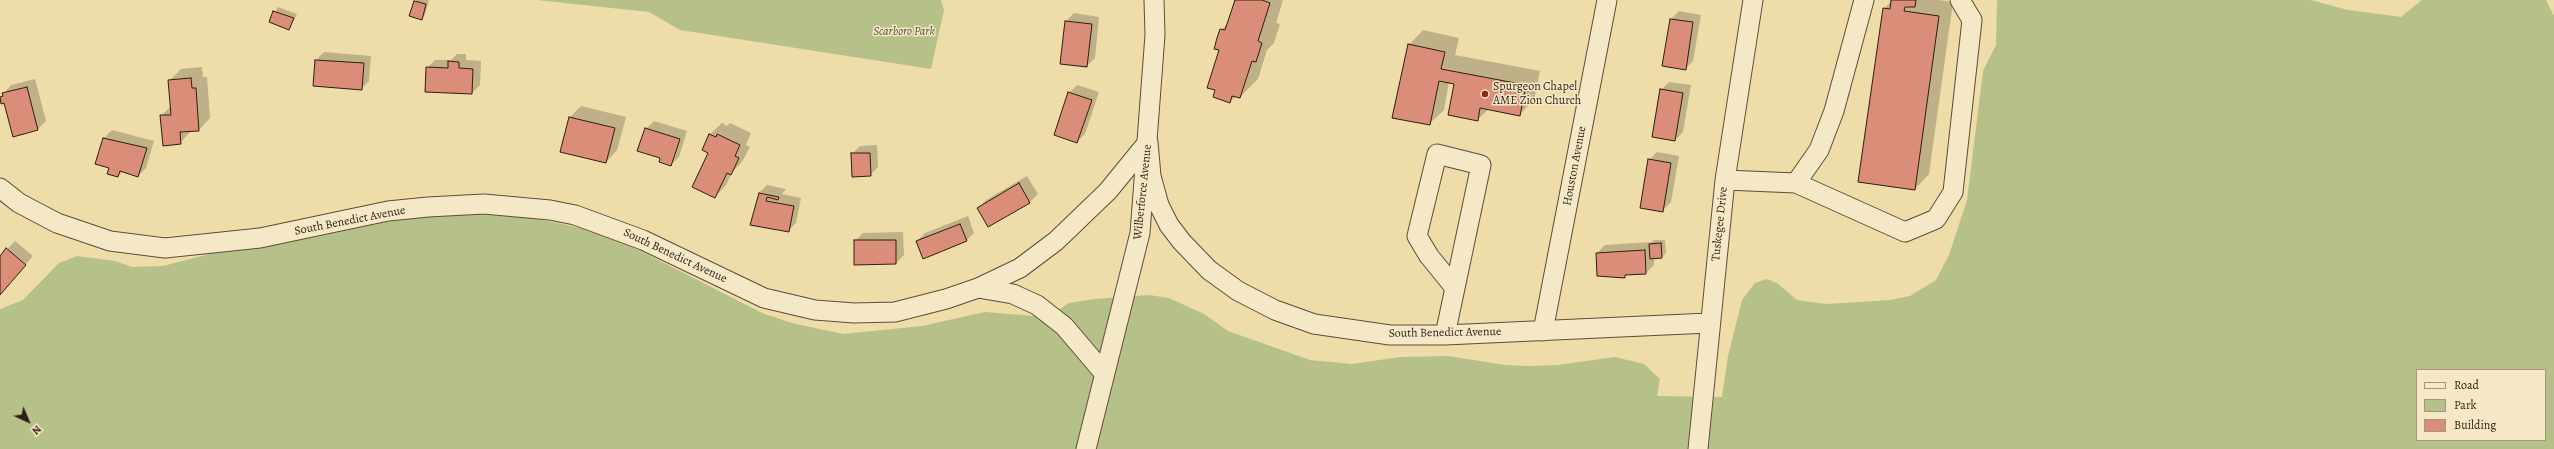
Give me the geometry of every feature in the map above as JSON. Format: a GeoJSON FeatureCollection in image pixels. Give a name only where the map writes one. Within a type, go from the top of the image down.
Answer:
{"type":"FeatureCollection","features":[{"type":"Feature","properties":{"kind":"street","name":"Wilberforce Avenue"},"geometry":{"type":"LineString","coordinates":[[1086,449],[1140,233],[1155,35],[1154,0]]}},
{"type":"Feature","properties":{"kind":"street","name":"Houston Avenue"},"geometry":{"type":"LineString","coordinates":[[1542,331],[1607,0]]}},
{"type":"Feature","properties":{"kind":"street","name":"Tuskegee Drive"},"geometry":{"type":"LineString","coordinates":[[1698,449],[1725,180],[1753,0]]}},
{"type":"Feature","properties":{"kind":"street"},"geometry":{"type":"LineString","coordinates":[[1796,183],[1819,150],[1834,111],[1864,0]]}},
{"type":"Feature","properties":{"kind":"street"},"geometry":{"type":"LineString","coordinates":[[1725,180],[1796,183],[1905,232],[1936,219],[1953,192],[1972,20],[1960,0]]}},
{"type":"Feature","properties":{"kind":"street","name":"South Benedict Avenue"},"geometry":{"type":"LineString","coordinates":[[0,188],[19,203],[57,223],[110,241],[158,247],[260,238],[388,211],[484,204],[550,210],[575,215],[643,240],[764,298],[815,310],[854,313],[894,312],[946,299],[978,288],[1020,268],[1056,241],[1108,192],[1148,142]]}},
{"type":"Feature","properties":{"kind":"street","name":"South Benedict Avenue"},"geometry":{"type":"LineString","coordinates":[[1148,142],[1151,176],[1159,205],[1169,225],[1209,270],[1238,291],[1275,310],[1314,324],[1390,335],[1445,335],[1710,323]]}},
{"type":"Feature","properties":{"kind":"street"},"geometry":{"type":"LineString","coordinates":[[1445,335],[1455,288],[1481,164],[1437,154],[1418,236],[1429,256],[1455,288]]}},
{"type":"Feature","properties":{"kind":"street","name":"South Benedict Avenue"},"geometry":{"type":"LineString","coordinates":[[978,288],[1013,294],[1037,305],[1064,326],[1104,373]]}},
{"type":"Feature","properties":{"kind":"green space","name":"Scarboro Park"},"geometry":{"type":"Polygon","coordinates":[[[537,0],[941,0],[944,10],[931,69],[680,30],[649,12],[537,0]]]}},
{"type":"Feature","properties":{"kind":"green space"},"geometry":{"type":"Polygon","coordinates":[[[1997,0],[2311,0],[2348,10],[2401,17],[2422,0],[2546,0],[2554,16],[2554,449],[0,449],[0,309],[23,300],[59,263],[77,256],[115,261],[132,267],[163,266],[217,252],[310,238],[395,220],[469,213],[533,218],[582,228],[631,246],[762,313],[792,323],[843,334],[922,326],[985,312],[1047,317],[1069,303],[1094,299],[1149,295],[1169,298],[1204,314],[1228,331],[1310,360],[1352,364],[1400,357],[1448,356],[1505,365],[1528,366],[1557,365],[1615,357],[1644,364],[1660,379],[1657,396],[1722,397],[1728,356],[1742,300],[1755,283],[1767,279],[1777,283],[1797,300],[1826,304],[1890,300],[1910,296],[1936,280],[1949,255],[1967,200],[1983,71],[1996,45],[1997,0]]]}},
{"type":"Feature","properties":{"kind":"building"},"geometry":{"type":"Polygon","coordinates":[[[1235,0],[1262,0],[1270,3],[1258,41],[1262,43],[1256,62],[1252,61],[1240,98],[1232,96],[1230,103],[1213,97],[1215,90],[1207,88],[1219,50],[1214,49],[1217,38],[1220,29],[1225,30],[1235,0]]]}},
{"type":"Feature","properties":{"kind":"building"},"geometry":{"type":"Polygon","coordinates":[[[1891,0],[1916,0],[1915,7],[1905,7],[1904,11],[1939,16],[1915,190],[1858,182],[1883,8],[1890,9],[1891,0]]]}},
{"type":"Feature","properties":{"kind":"building"},"geometry":{"type":"Polygon","coordinates":[[[414,1],[426,4],[422,20],[409,16],[414,1]]]}},
{"type":"Feature","properties":{"kind":"building"},"geometry":{"type":"Polygon","coordinates":[[[273,11],[294,18],[289,30],[269,22],[273,11]]]}},
{"type":"Feature","properties":{"kind":"building"},"geometry":{"type":"Polygon","coordinates":[[[1670,19],[1693,22],[1686,70],[1662,66],[1670,19]]]}},
{"type":"Feature","properties":{"kind":"building"},"geometry":{"type":"Polygon","coordinates":[[[1065,21],[1092,24],[1087,67],[1060,64],[1065,21]]]}},
{"type":"Feature","properties":{"kind":"building"},"geometry":{"type":"Polygon","coordinates":[[[1408,44],[1445,52],[1441,69],[1526,85],[1520,116],[1480,108],[1478,121],[1448,115],[1454,84],[1439,81],[1430,125],[1392,118],[1408,44]]]}},
{"type":"Feature","properties":{"kind":"building"},"geometry":{"type":"Polygon","coordinates":[[[315,60],[364,63],[362,90],[313,86],[315,60]]]}},
{"type":"Feature","properties":{"kind":"building"},"geometry":{"type":"Polygon","coordinates":[[[448,61],[459,62],[459,68],[473,69],[472,94],[425,92],[426,67],[448,68],[448,61]]]}},
{"type":"Feature","properties":{"kind":"building"},"geometry":{"type":"Polygon","coordinates":[[[191,78],[192,88],[196,88],[199,131],[180,132],[181,144],[163,146],[160,115],[171,115],[168,80],[191,78]]]}},
{"type":"Feature","properties":{"kind":"building"},"geometry":{"type":"Polygon","coordinates":[[[27,87],[38,130],[13,137],[4,103],[1,104],[0,97],[3,96],[2,93],[27,87]]]}},
{"type":"Feature","properties":{"kind":"building"},"geometry":{"type":"Polygon","coordinates":[[[1660,89],[1683,93],[1675,141],[1652,137],[1660,89]]]}},
{"type":"Feature","properties":{"kind":"building"},"geometry":{"type":"Polygon","coordinates":[[[1068,92],[1092,100],[1077,143],[1054,135],[1068,92]]]}},
{"type":"Feature","properties":{"kind":"building"},"geometry":{"type":"Polygon","coordinates":[[[569,117],[615,128],[606,163],[560,152],[569,117]]]}},
{"type":"Feature","properties":{"kind":"building"},"geometry":{"type":"Polygon","coordinates":[[[645,128],[680,139],[671,166],[659,162],[660,158],[637,151],[645,128]]]}},
{"type":"Feature","properties":{"kind":"building"},"geometry":{"type":"Polygon","coordinates":[[[709,134],[716,137],[717,134],[740,145],[735,156],[739,158],[731,175],[727,173],[715,198],[692,187],[708,153],[702,150],[709,134]]]}},
{"type":"Feature","properties":{"kind":"building"},"geometry":{"type":"Polygon","coordinates":[[[103,138],[147,148],[138,177],[120,171],[118,177],[107,174],[109,168],[95,164],[103,138]]]}},
{"type":"Feature","properties":{"kind":"building"},"geometry":{"type":"Polygon","coordinates":[[[851,153],[870,153],[871,176],[852,177],[851,153]]]}},
{"type":"Feature","properties":{"kind":"building"},"geometry":{"type":"Polygon","coordinates":[[[1648,159],[1671,163],[1663,212],[1640,208],[1648,159]]]}},
{"type":"Feature","properties":{"kind":"building"},"geometry":{"type":"Polygon","coordinates":[[[1019,183],[1030,203],[988,227],[977,208],[1019,183]]]}},
{"type":"Feature","properties":{"kind":"building"},"geometry":{"type":"Polygon","coordinates":[[[759,193],[779,197],[778,200],[767,197],[766,201],[794,206],[789,232],[750,225],[759,193]]]}},
{"type":"Feature","properties":{"kind":"building"},"geometry":{"type":"Polygon","coordinates":[[[960,224],[967,241],[923,259],[916,241],[960,224]]]}},
{"type":"Feature","properties":{"kind":"building"},"geometry":{"type":"Polygon","coordinates":[[[854,240],[896,240],[896,264],[854,265],[854,240]]]}},
{"type":"Feature","properties":{"kind":"building"},"geometry":{"type":"Polygon","coordinates":[[[1661,243],[1662,258],[1650,259],[1649,244],[1661,243]]]}},
{"type":"Feature","properties":{"kind":"building"},"geometry":{"type":"Polygon","coordinates":[[[6,248],[26,265],[0,295],[0,256],[6,248]]]}},
{"type":"Feature","properties":{"kind":"building"},"geometry":{"type":"Polygon","coordinates":[[[1645,250],[1646,274],[1625,275],[1625,278],[1597,276],[1596,253],[1645,250]]]}},
{"type":"Feature","properties":{"kind":"place","name":"Spurgeon Chapel AME Zion Church"},"geometry":{"type":"Point","coordinates":[1485,94]}}]}
